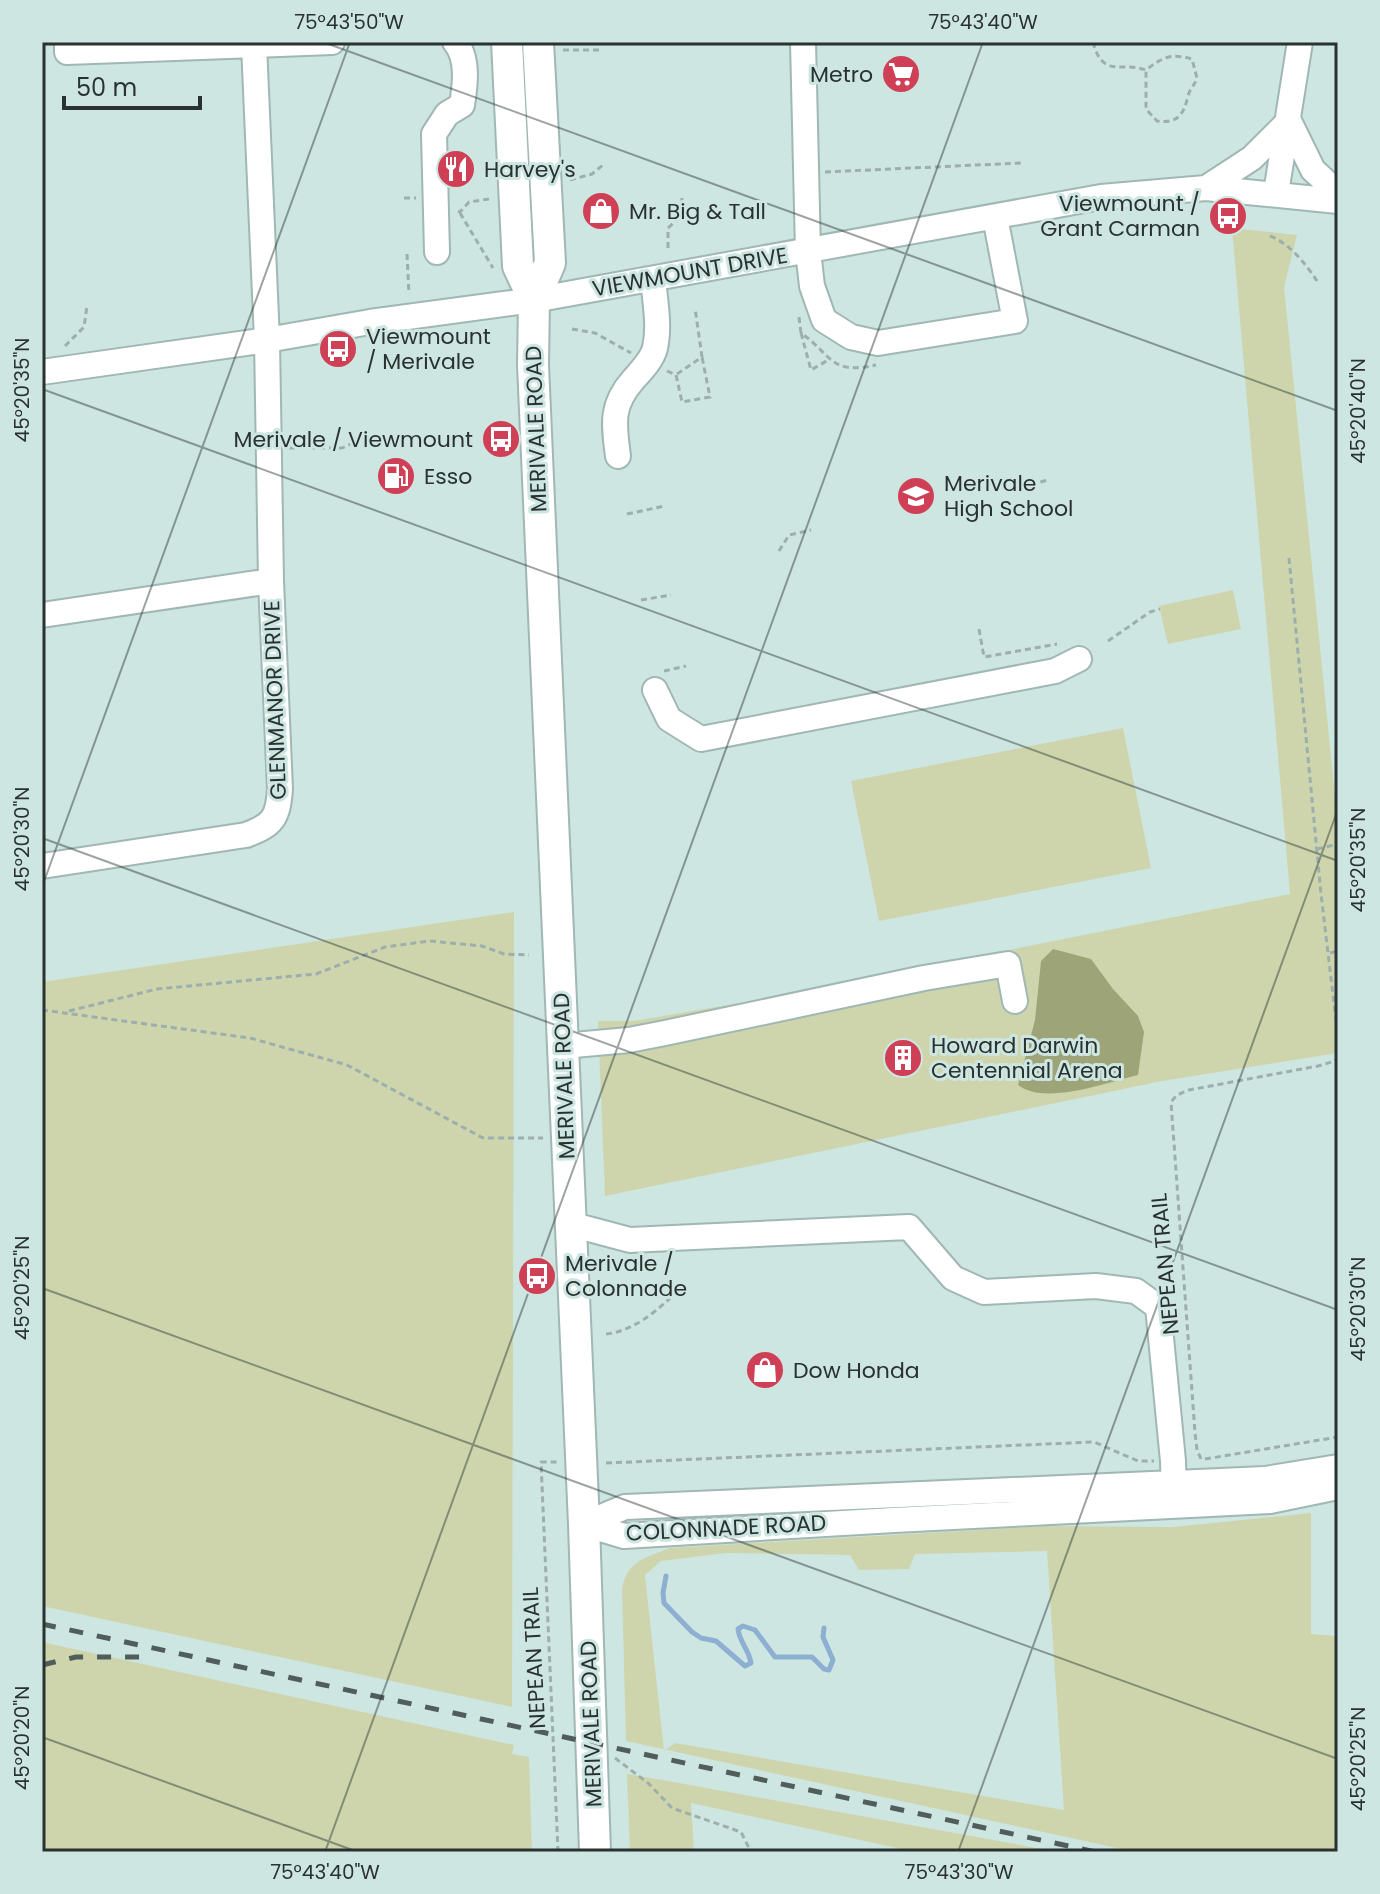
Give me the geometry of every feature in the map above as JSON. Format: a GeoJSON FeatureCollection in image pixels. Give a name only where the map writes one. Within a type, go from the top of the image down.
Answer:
{"type":"FeatureCollection","features":[{"type":"Feature","properties":{"kind":"main road","name":"MERIVALE ROAD"},"geometry":{"type":"LineString","coordinates":[[507,42],[518,266],[534,300]]}},
{"type":"Feature","properties":{"kind":"main road","name":"MERIVALE ROAD"},"geometry":{"type":"LineString","coordinates":[[549,46],[550,263],[534,300],[534,381],[584,1524],[595,1852]]}},
{"type":"Feature","properties":{"kind":"street"},"geometry":{"type":"LineString","coordinates":[[67,42],[67,52],[332,42]]}},
{"type":"Feature","properties":{"kind":"street"},"geometry":{"type":"LineString","coordinates":[[437,240],[434,134],[447,114],[462,105],[466,81],[461,48],[455,42]]}},
{"type":"Feature","properties":{"kind":"street"},"geometry":{"type":"LineString","coordinates":[[803,42],[808,251],[812,286],[824,320],[851,337],[878,343],[1015,321],[995,217]]}},
{"type":"Feature","properties":{"kind":"street"},"geometry":{"type":"LineString","coordinates":[[1276,193],[1300,42]]}},
{"type":"Feature","properties":{"kind":"street","name":"GLENMANOR DRIVE"},"geometry":{"type":"LineString","coordinates":[[42,866],[246,835],[266,828],[279,810],[267,340],[254,45]]}},
{"type":"Feature","properties":{"kind":"street"},"geometry":{"type":"LineString","coordinates":[[1206,188],[1252,158],[1289,121]]}},
{"type":"Feature","properties":{"kind":"street"},"geometry":{"type":"LineString","coordinates":[[1289,121],[1313,170],[1338,193]]}},
{"type":"Feature","properties":{"kind":"street","name":"VIEWMOUNT DRIVE"},"geometry":{"type":"LineString","coordinates":[[49,371],[534,300],[1101,197],[1206,188],[1338,201]]}},
{"type":"Feature","properties":{"kind":"street"},"geometry":{"type":"LineString","coordinates":[[618,456],[613,422],[618,405],[626,388],[654,351],[657,329],[653,279]]}},
{"type":"Feature","properties":{"kind":"street"},"geometry":{"type":"LineString","coordinates":[[42,615],[271,581]]}},
{"type":"Feature","properties":{"kind":"street"},"geometry":{"type":"LineString","coordinates":[[654,682],[669,719],[701,739],[1055,671],[1072,651]]}},
{"type":"Feature","properties":{"kind":"street"},"geometry":{"type":"LineString","coordinates":[[563,1046],[629,1040],[924,978],[1008,964],[1015,1001]]}},
{"type":"Feature","properties":{"kind":"street"},"geometry":{"type":"LineString","coordinates":[[570,1224],[630,1240],[909,1227],[953,1278],[984,1292],[1096,1286],[1136,1291],[1158,1307],[1174,1494]]}},
{"type":"Feature","properties":{"kind":"street","name":"COLONNADE ROAD"},"geometry":{"type":"LineString","coordinates":[[1174,1494],[1338,1467]]}},
{"type":"Feature","properties":{"kind":"street","name":"COLONNADE ROAD"},"geometry":{"type":"LineString","coordinates":[[584,1524],[625,1507],[893,1498],[1174,1494],[1270,1501],[1338,1487]]}},
{"type":"Feature","properties":{"kind":"path"},"geometry":{"type":"LineString","coordinates":[[1093,42],[1098,57],[1108,67],[1146,70],[1164,57],[1175,55],[1194,61],[1197,71],[1195,84],[1188,94],[1187,108],[1177,118],[1169,122],[1157,121],[1146,109],[1146,70]]}},
{"type":"Feature","properties":{"kind":"path"},"geometry":{"type":"LineString","coordinates":[[549,46],[602,50]]}},
{"type":"Feature","properties":{"kind":"path"},"geometry":{"type":"LineString","coordinates":[[818,172],[1021,163]]}},
{"type":"Feature","properties":{"kind":"path"},"geometry":{"type":"LineString","coordinates":[[567,181],[592,174],[604,164]]}},
{"type":"Feature","properties":{"kind":"path"},"geometry":{"type":"LineString","coordinates":[[668,248],[668,228],[680,217],[682,198]]}},
{"type":"Feature","properties":{"kind":"path"},"geometry":{"type":"LineString","coordinates":[[437,240],[460,212],[499,278]]}},
{"type":"Feature","properties":{"kind":"path"},"geometry":{"type":"LineString","coordinates":[[1270,236],[1280,239],[1317,281]]}},
{"type":"Feature","properties":{"kind":"path"},"geometry":{"type":"LineString","coordinates":[[407,254],[410,302]]}},
{"type":"Feature","properties":{"kind":"path"},"geometry":{"type":"LineString","coordinates":[[49,371],[57,356],[84,327],[87,306]]}},
{"type":"Feature","properties":{"kind":"path"},"geometry":{"type":"LineString","coordinates":[[676,375],[682,402],[710,397],[695,308]]}},
{"type":"Feature","properties":{"kind":"path"},"geometry":{"type":"LineString","coordinates":[[572,329],[595,333],[634,355]]}},
{"type":"Feature","properties":{"kind":"path"},"geometry":{"type":"LineString","coordinates":[[801,333],[811,370],[830,359]]}},
{"type":"Feature","properties":{"kind":"path"},"geometry":{"type":"LineString","coordinates":[[676,375],[702,357]]}},
{"type":"Feature","properties":{"kind":"path"},"geometry":{"type":"LineString","coordinates":[[664,369],[676,375]]}},
{"type":"Feature","properties":{"kind":"path"},"geometry":{"type":"LineString","coordinates":[[269,449],[342,448],[371,435]]}},
{"type":"Feature","properties":{"kind":"path"},"geometry":{"type":"LineString","coordinates":[[1021,487],[1048,480]]}},
{"type":"Feature","properties":{"kind":"path"},"geometry":{"type":"LineString","coordinates":[[627,514],[665,506]]}},
{"type":"Feature","properties":{"kind":"path"},"geometry":{"type":"LineString","coordinates":[[779,551],[789,535],[811,530]]}},
{"type":"Feature","properties":{"kind":"path"},"geometry":{"type":"LineString","coordinates":[[1289,558],[1338,1037]]}},
{"type":"Feature","properties":{"kind":"path"},"geometry":{"type":"LineString","coordinates":[[641,600],[671,595]]}},
{"type":"Feature","properties":{"kind":"path"},"geometry":{"type":"LineString","coordinates":[[1108,641],[1150,612],[1160,609]]}},
{"type":"Feature","properties":{"kind":"path"},"geometry":{"type":"LineString","coordinates":[[979,629],[984,657],[1072,651]]}},
{"type":"Feature","properties":{"kind":"path"},"geometry":{"type":"LineString","coordinates":[[654,682],[686,666]]}},
{"type":"Feature","properties":{"kind":"path"},"geometry":{"type":"LineString","coordinates":[[1317,849],[1338,844]]}},
{"type":"Feature","properties":{"kind":"path"},"geometry":{"type":"LineString","coordinates":[[66,1012],[157,989],[316,974],[385,947],[430,941],[482,946],[504,954],[529,955]]}},
{"type":"Feature","properties":{"kind":"path"},"geometry":{"type":"LineString","coordinates":[[1330,953],[1338,951]]}},
{"type":"Feature","properties":{"kind":"path"},"geometry":{"type":"LineString","coordinates":[[42,1010],[250,1038],[347,1065],[483,1138],[567,1139]]}},
{"type":"Feature","properties":{"kind":"path","name":"NEPEAN TRAIL"},"geometry":{"type":"LineString","coordinates":[[1338,1057],[1335,1061],[1318,1066],[1177,1095],[1171,1102],[1170,1123],[1195,1433],[1201,1459],[1338,1437]]}},
{"type":"Feature","properties":{"kind":"path"},"geometry":{"type":"LineString","coordinates":[[606,1334],[622,1333],[660,1307],[682,1287]]}},
{"type":"Feature","properties":{"kind":"path"},"geometry":{"type":"LineString","coordinates":[[614,1463],[1094,1442],[1138,1461]]}},
{"type":"Feature","properties":{"kind":"path","name":"NEPEAN TRAIL"},"geometry":{"type":"LineString","coordinates":[[541,1462],[558,1852]]}},
{"type":"Feature","properties":{"kind":"path"},"geometry":{"type":"LineString","coordinates":[[591,1741],[648,1783],[672,1808],[741,1832],[751,1852]]}},
{"type":"Feature","properties":{"kind":"green space"},"geometry":{"type":"Polygon","coordinates":[[[1232,228],[1297,235],[1284,287],[1338,827],[1338,1053],[1162,1081],[605,1196],[598,1021],[634,1021],[768,998],[1290,894],[1232,228]]]}},
{"type":"Feature","properties":{"kind":"green space"},"geometry":{"type":"Polygon","coordinates":[[[1233,590],[1241,629],[1168,644],[1159,606],[1233,590]]]}},
{"type":"Feature","properties":{"kind":"green space"},"geometry":{"type":"Polygon","coordinates":[[[1123,728],[1151,868],[879,921],[851,781],[1123,728]]]}},
{"type":"Feature","properties":{"kind":"green space"},"geometry":{"type":"Polygon","coordinates":[[[514,912],[512,1707],[42,1606],[42,982],[514,912]]]}},
{"type":"Feature","properties":{"kind":"green space"},"geometry":{"type":"Polygon","coordinates":[[[1053,949],[1091,959],[1138,1016],[1144,1032],[1138,1075],[1060,1093],[1030,1091],[1018,1085],[1035,1020],[1041,961],[1053,949]]]}},
{"type":"Feature","properties":{"kind":"green space"},"geometry":{"type":"Polygon","coordinates":[[[1311,1513],[1311,1634],[1338,1636],[1338,1852],[1135,1852],[666,1750],[675,1743],[1064,1810],[1047,1551],[915,1554],[909,1569],[859,1570],[850,1555],[726,1553],[661,1561],[645,1575],[664,1749],[626,1741],[624,1580],[638,1562],[670,1548],[1046,1526],[1173,1527],[1311,1513]]]}},
{"type":"Feature","properties":{"kind":"green space"},"geometry":{"type":"Polygon","coordinates":[[[42,1642],[514,1745],[512,1754],[529,1757],[532,1852],[42,1852],[42,1642]]]}},
{"type":"Feature","properties":{"kind":"green space"},"geometry":{"type":"Polygon","coordinates":[[[627,1774],[1059,1852],[915,1852],[691,1803],[694,1852],[630,1852],[627,1774]]]}},
{"type":"Feature","properties":{"kind":"waterway"},"geometry":{"type":"LineString","coordinates":[[666,1576],[664,1603],[692,1632],[701,1638],[716,1641],[745,1666],[751,1663],[738,1629],[743,1626],[755,1630],[775,1657],[812,1657],[829,1670],[833,1660],[823,1637],[824,1628]]}},
{"type":"Feature","properties":{"kind":"railway"},"geometry":{"type":"LineString","coordinates":[[42,1624],[1096,1852]]}},
{"type":"Feature","properties":{"kind":"railway"},"geometry":{"type":"LineString","coordinates":[[42,1665],[76,1657],[153,1657]]}},
{"type":"Feature","properties":{"kind":"place","name":"Metro"},"geometry":{"type":"Point","coordinates":[901,74]}},
{"type":"Feature","properties":{"kind":"place","name":"Harvey's"},"geometry":{"type":"Point","coordinates":[456,169]}},
{"type":"Feature","properties":{"kind":"place","name":"Mr. Big & Tall"},"geometry":{"type":"Point","coordinates":[601,211]}},
{"type":"Feature","properties":{"kind":"place","name":"Viewmount / Grant Carman"},"geometry":{"type":"Point","coordinates":[1228,216]}},
{"type":"Feature","properties":{"kind":"place","name":"Viewmount / Merivale"},"geometry":{"type":"Point","coordinates":[338,349]}},
{"type":"Feature","properties":{"kind":"place","name":"Merivale / Viewmount"},"geometry":{"type":"Point","coordinates":[501,439]}},
{"type":"Feature","properties":{"kind":"place","name":"Esso"},"geometry":{"type":"Point","coordinates":[396,476]}},
{"type":"Feature","properties":{"kind":"place","name":"Merivale High School"},"geometry":{"type":"Point","coordinates":[916,496]}},
{"type":"Feature","properties":{"kind":"place","name":"Howard Darwin Centennial Arena"},"geometry":{"type":"Point","coordinates":[903,1058]}},
{"type":"Feature","properties":{"kind":"place","name":"Merivale / Colonnade"},"geometry":{"type":"Point","coordinates":[537,1276]}},
{"type":"Feature","properties":{"kind":"place","name":"Dow Honda"},"geometry":{"type":"Point","coordinates":[765,1370]}}]}
